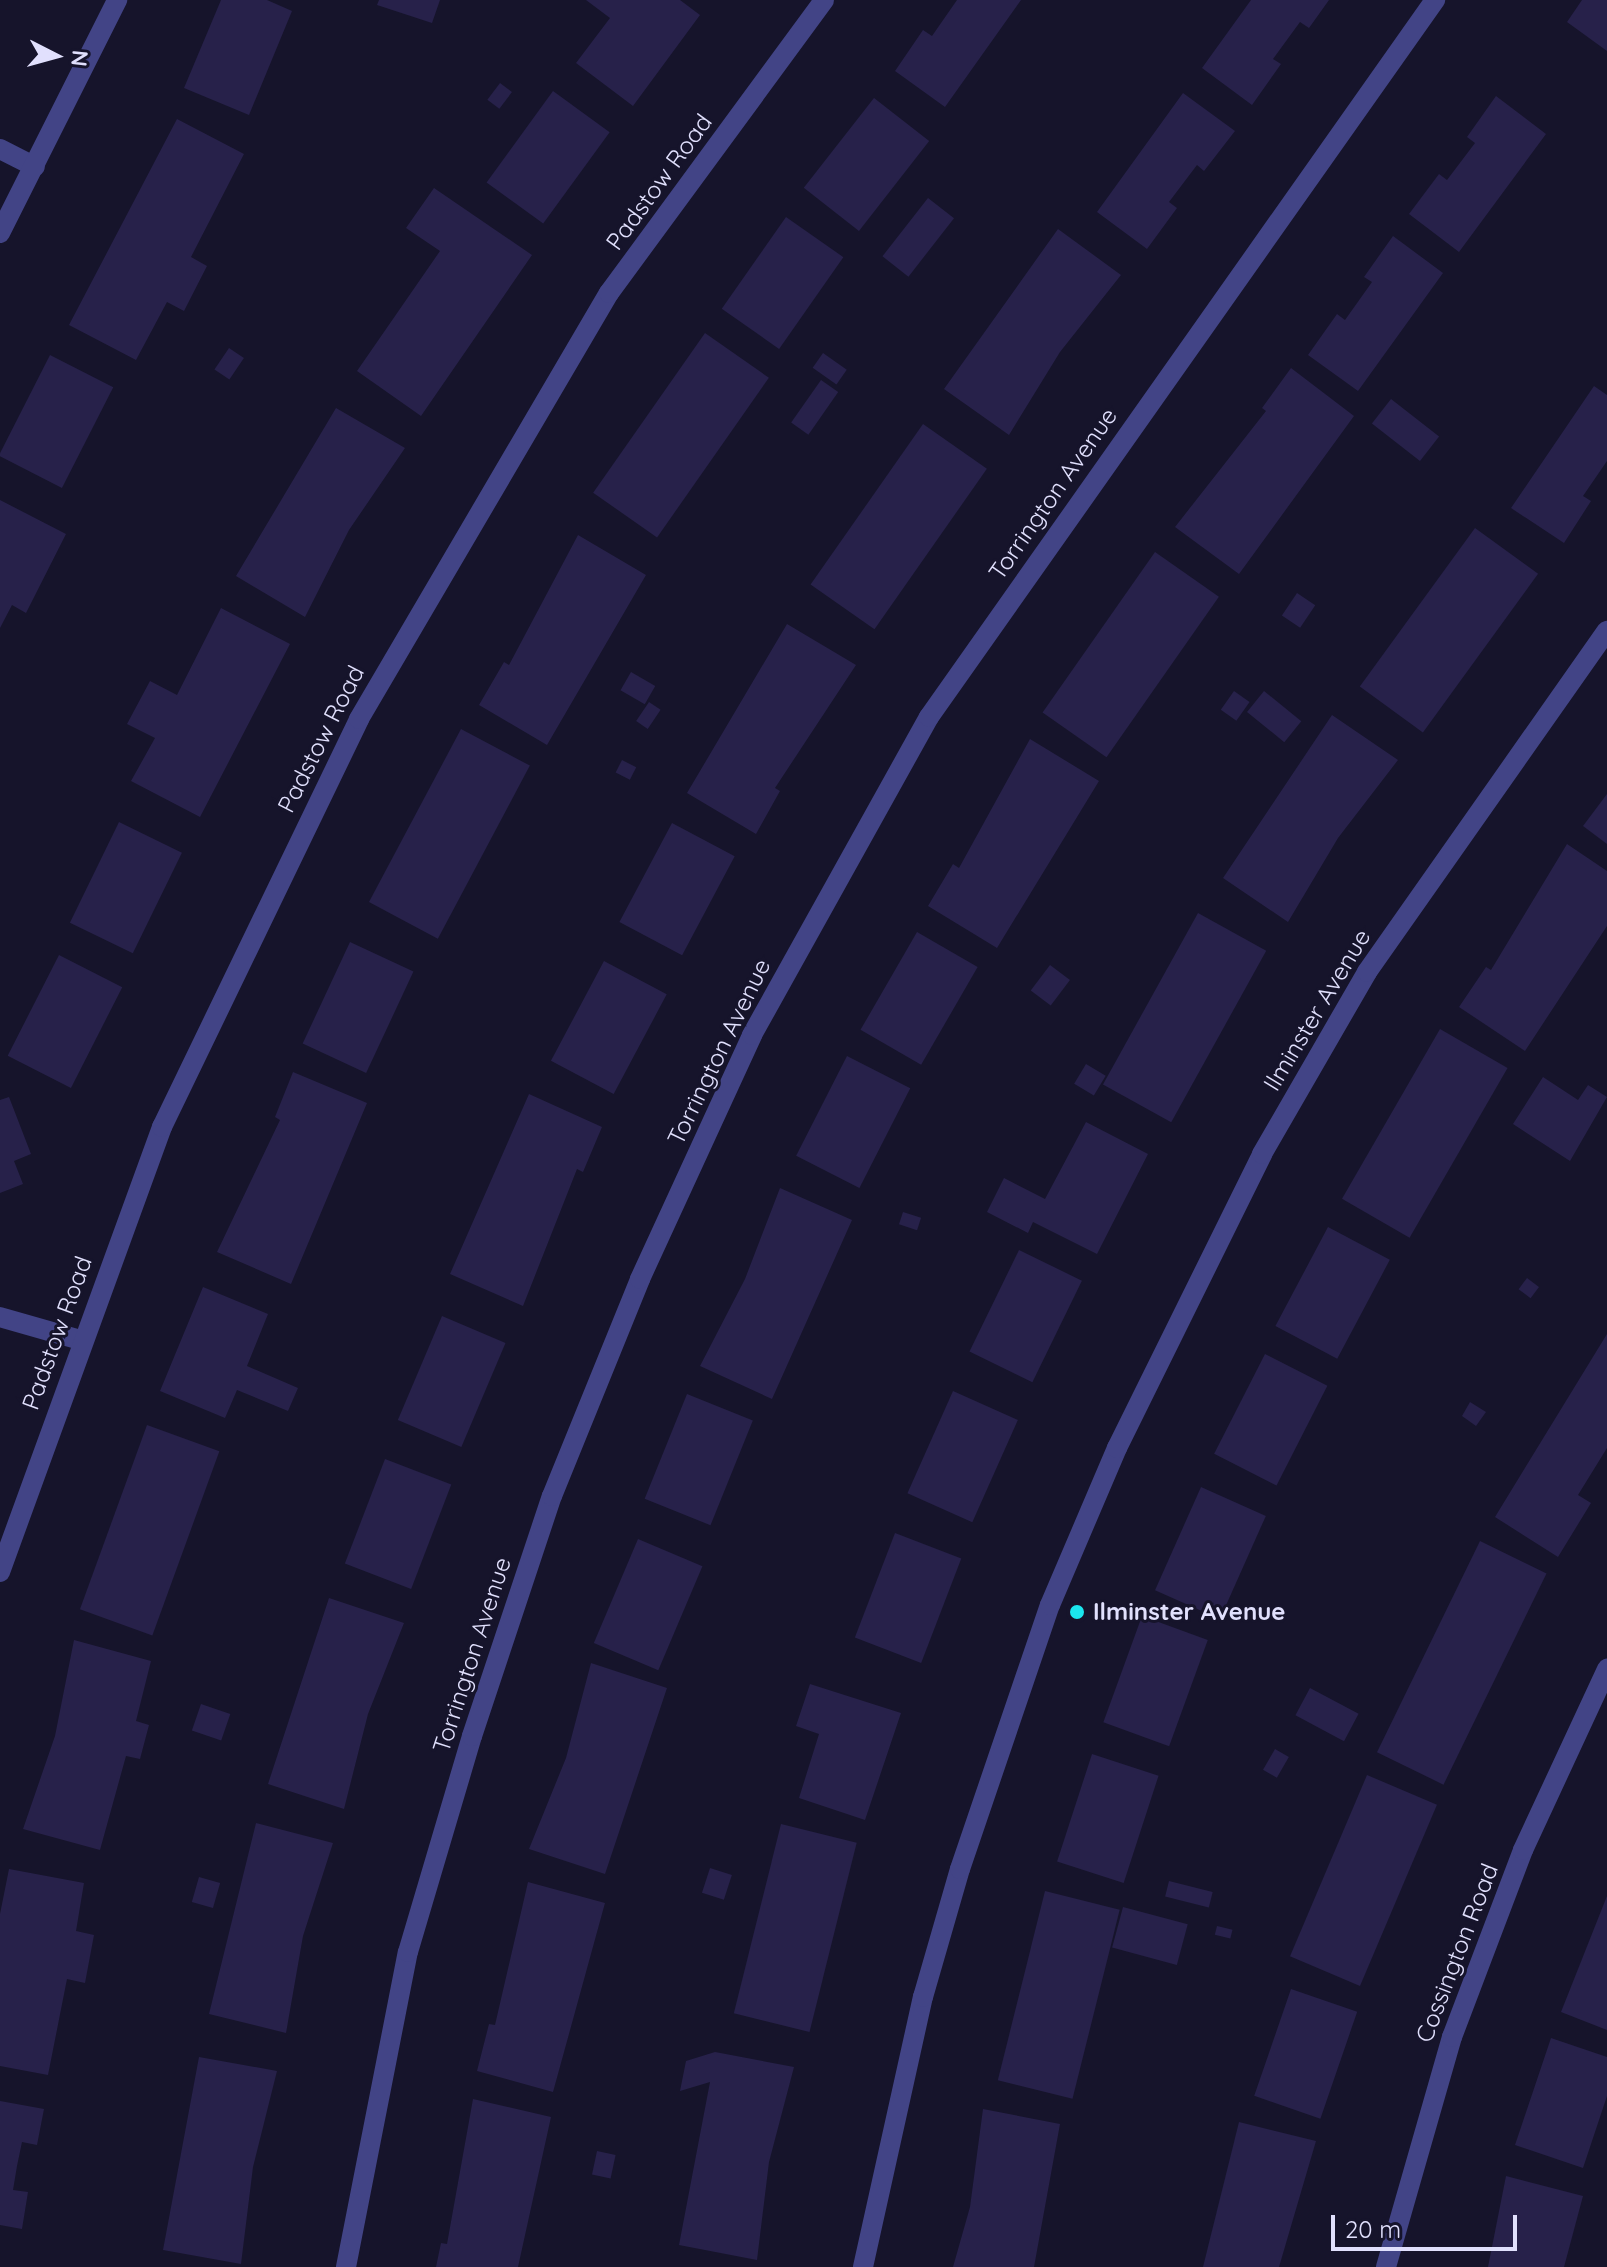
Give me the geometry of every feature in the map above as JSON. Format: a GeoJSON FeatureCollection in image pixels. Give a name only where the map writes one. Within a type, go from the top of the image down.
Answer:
{"type":"FeatureCollection","features":[{"type":"Feature","properties":{"kind":"street"},"geometry":{"type":"LineString","coordinates":[[0,233],[117,0]]}},
{"type":"Feature","properties":{"kind":"street","name":"Padstow Road"},"geometry":{"type":"LineString","coordinates":[[0,1572],[81,1340],[162,1127],[359,719],[609,293],[824,0]]}},
{"type":"Feature","properties":{"kind":"street","name":"Torrington Avenue"},"geometry":{"type":"LineString","coordinates":[[346,2267],[408,1952],[482,1706],[558,1481],[640,1279],[752,1035],[929,717],[1435,0]]}},
{"type":"Feature","properties":{"kind":"street"},"geometry":{"type":"LineString","coordinates":[[0,149],[35,167]]}},
{"type":"Feature","properties":{"kind":"street","name":"Ilminster Avenue"},"geometry":{"type":"LineString","coordinates":[[863,2267],[923,1997],[960,1869],[1050,1605],[1117,1448],[1255,1168],[1367,972],[1607,631]]}},
{"type":"Feature","properties":{"kind":"street"},"geometry":{"type":"LineString","coordinates":[[0,1317],[81,1340]]}},
{"type":"Feature","properties":{"kind":"street","name":"Cossington Road"},"geometry":{"type":"LineString","coordinates":[[1386,2267],[1452,2037],[1523,1850],[1607,1669]]}},
{"type":"Feature","properties":{"kind":"building"},"geometry":{"type":"Polygon","coordinates":[[[221,0],[267,0],[292,11],[249,115],[184,88],[221,0]]]}},
{"type":"Feature","properties":{"kind":"building"},"geometry":{"type":"Polygon","coordinates":[[[379,0],[440,0],[432,23],[377,5],[379,0]]]}},
{"type":"Feature","properties":{"kind":"building"},"geometry":{"type":"Polygon","coordinates":[[[586,0],[680,0],[700,15],[633,106],[576,63],[610,18],[586,0]]]}},
{"type":"Feature","properties":{"kind":"building"},"geometry":{"type":"Polygon","coordinates":[[[957,0],[1021,0],[945,107],[895,71],[923,30],[932,36],[957,0]]]}},
{"type":"Feature","properties":{"kind":"building"},"geometry":{"type":"Polygon","coordinates":[[[1251,0],[1329,0],[1309,28],[1300,22],[1273,59],[1281,64],[1252,105],[1202,68],[1251,0]]]}},
{"type":"Feature","properties":{"kind":"building"},"geometry":{"type":"Polygon","coordinates":[[[1582,0],[1607,0],[1607,51],[1567,22],[1582,0]]]}},
{"type":"Feature","properties":{"kind":"building"},"geometry":{"type":"Polygon","coordinates":[[[500,83],[512,92],[499,109],[487,100],[500,83]]]}},
{"type":"Feature","properties":{"kind":"building"},"geometry":{"type":"Polygon","coordinates":[[[553,91],[610,132],[543,224],[487,182],[553,91]]]}},
{"type":"Feature","properties":{"kind":"building"},"geometry":{"type":"Polygon","coordinates":[[[1183,93],[1235,131],[1204,171],[1197,165],[1169,202],[1177,208],[1147,249],[1097,212],[1183,93]]]}},
{"type":"Feature","properties":{"kind":"building"},"geometry":{"type":"Polygon","coordinates":[[[1496,96],[1546,134],[1459,252],[1409,214],[1439,174],[1447,180],[1475,143],[1467,137],[1496,96]]]}},
{"type":"Feature","properties":{"kind":"building"},"geometry":{"type":"Polygon","coordinates":[[[874,98],[929,141],[859,231],[804,188],[874,98]]]}},
{"type":"Feature","properties":{"kind":"building"},"geometry":{"type":"Polygon","coordinates":[[[177,119],[244,154],[191,257],[207,266],[184,311],[167,302],[136,360],[69,325],[177,119]]]}},
{"type":"Feature","properties":{"kind":"building"},"geometry":{"type":"Polygon","coordinates":[[[434,188],[532,255],[421,416],[357,371],[440,251],[406,228],[434,188]]]}},
{"type":"Feature","properties":{"kind":"building"},"geometry":{"type":"Polygon","coordinates":[[[928,198],[954,218],[908,277],[882,256],[928,198]]]}},
{"type":"Feature","properties":{"kind":"building"},"geometry":{"type":"Polygon","coordinates":[[[786,217],[843,257],[779,349],[722,309],[786,217]]]}},
{"type":"Feature","properties":{"kind":"building"},"geometry":{"type":"Polygon","coordinates":[[[1058,229],[1121,275],[1060,352],[1009,435],[944,389],[1058,229]]]}},
{"type":"Feature","properties":{"kind":"building"},"geometry":{"type":"Polygon","coordinates":[[[1393,236],[1443,273],[1358,391],[1308,355],[1337,314],[1345,320],[1372,282],[1364,277],[1393,236]]]}},
{"type":"Feature","properties":{"kind":"building"},"geometry":{"type":"Polygon","coordinates":[[[705,333],[769,378],[657,537],[593,493],[705,333]]]}},
{"type":"Feature","properties":{"kind":"building"},"geometry":{"type":"Polygon","coordinates":[[[229,348],[244,358],[229,380],[214,370],[229,348]]]}},
{"type":"Feature","properties":{"kind":"building"},"geometry":{"type":"Polygon","coordinates":[[[823,353],[847,370],[836,384],[813,368],[823,353]]]}},
{"type":"Feature","properties":{"kind":"building"},"geometry":{"type":"Polygon","coordinates":[[[50,355],[113,387],[62,488],[0,456],[50,355]]]}},
{"type":"Feature","properties":{"kind":"building"},"geometry":{"type":"Polygon","coordinates":[[[1291,368],[1354,416],[1239,574],[1175,527],[1266,411],[1262,408],[1291,368]]]}},
{"type":"Feature","properties":{"kind":"building"},"geometry":{"type":"Polygon","coordinates":[[[821,380],[838,392],[808,435],[791,423],[821,380]]]}},
{"type":"Feature","properties":{"kind":"building"},"geometry":{"type":"Polygon","coordinates":[[[1594,386],[1607,395],[1607,461],[1583,496],[1591,501],[1564,543],[1511,508],[1594,386]]]}},
{"type":"Feature","properties":{"kind":"building"},"geometry":{"type":"Polygon","coordinates":[[[1391,399],[1439,437],[1420,461],[1372,423],[1391,399]]]}},
{"type":"Feature","properties":{"kind":"building"},"geometry":{"type":"Polygon","coordinates":[[[336,408],[405,448],[349,530],[305,617],[236,576],[336,408]]]}},
{"type":"Feature","properties":{"kind":"building"},"geometry":{"type":"Polygon","coordinates":[[[923,424],[987,469],[874,629],[811,585],[923,424]]]}},
{"type":"Feature","properties":{"kind":"building"},"geometry":{"type":"Polygon","coordinates":[[[0,500],[66,534],[26,613],[12,605],[0,628],[0,500]]]}},
{"type":"Feature","properties":{"kind":"building"},"geometry":{"type":"Polygon","coordinates":[[[1475,528],[1538,574],[1423,732],[1360,687],[1475,528]]]}},
{"type":"Feature","properties":{"kind":"building"},"geometry":{"type":"Polygon","coordinates":[[[578,535],[646,575],[547,745],[479,705],[504,662],[509,665],[578,535]]]}},
{"type":"Feature","properties":{"kind":"building"},"geometry":{"type":"Polygon","coordinates":[[[1155,552],[1219,597],[1106,757],[1043,713],[1155,552]]]}},
{"type":"Feature","properties":{"kind":"building"},"geometry":{"type":"Polygon","coordinates":[[[1297,593],[1315,605],[1300,628],[1282,615],[1297,593]]]}},
{"type":"Feature","properties":{"kind":"building"},"geometry":{"type":"Polygon","coordinates":[[[221,608],[290,644],[200,817],[131,781],[155,738],[127,724],[150,681],[177,695],[221,608]]]}},
{"type":"Feature","properties":{"kind":"building"},"geometry":{"type":"Polygon","coordinates":[[[787,624],[856,665],[775,788],[780,791],[756,834],[687,793],[787,624]]]}},
{"type":"Feature","properties":{"kind":"building"},"geometry":{"type":"Polygon","coordinates":[[[631,672],[655,686],[645,704],[620,690],[631,672]]]}},
{"type":"Feature","properties":{"kind":"building"},"geometry":{"type":"Polygon","coordinates":[[[1234,691],[1250,702],[1236,721],[1221,710],[1234,691]]]}},
{"type":"Feature","properties":{"kind":"building"},"geometry":{"type":"Polygon","coordinates":[[[1264,691],[1301,721],[1284,742],[1247,712],[1264,691]]]}},
{"type":"Feature","properties":{"kind":"building"},"geometry":{"type":"Polygon","coordinates":[[[649,702],[661,710],[648,729],[636,721],[649,702]]]}},
{"type":"Feature","properties":{"kind":"building"},"geometry":{"type":"Polygon","coordinates":[[[1332,715],[1398,760],[1338,838],[1288,922],[1223,878],[1332,715]]]}},
{"type":"Feature","properties":{"kind":"building"},"geometry":{"type":"Polygon","coordinates":[[[461,729],[530,766],[438,939],[369,902],[461,729]]]}},
{"type":"Feature","properties":{"kind":"building"},"geometry":{"type":"Polygon","coordinates":[[[1030,739],[1099,781],[997,948],[928,906],[953,864],[959,868],[1030,739]]]}},
{"type":"Feature","properties":{"kind":"building"},"geometry":{"type":"Polygon","coordinates":[[[622,760],[636,767],[630,780],[616,772],[622,760]]]}},
{"type":"Feature","properties":{"kind":"building"},"geometry":{"type":"Polygon","coordinates":[[[1607,794],[1607,844],[1583,826],[1607,794]]]}},
{"type":"Feature","properties":{"kind":"building"},"geometry":{"type":"Polygon","coordinates":[[[119,822],[182,853],[133,953],[70,923],[119,822]]]}},
{"type":"Feature","properties":{"kind":"building"},"geometry":{"type":"Polygon","coordinates":[[[672,823],[735,856],[682,955],[619,922],[672,823]]]}},
{"type":"Feature","properties":{"kind":"building"},"geometry":{"type":"Polygon","coordinates":[[[1567,844],[1607,871],[1607,926],[1525,1051],[1459,1007],[1486,967],[1491,970],[1567,844]]]}},
{"type":"Feature","properties":{"kind":"building"},"geometry":{"type":"Polygon","coordinates":[[[1198,913],[1266,951],[1171,1122],[1103,1084],[1198,913]]]}},
{"type":"Feature","properties":{"kind":"building"},"geometry":{"type":"Polygon","coordinates":[[[917,932],[978,967],[921,1065],[861,1030],[917,932]]]}},
{"type":"Feature","properties":{"kind":"building"},"geometry":{"type":"Polygon","coordinates":[[[350,942],[413,972],[366,1073],[303,1044],[350,942]]]}},
{"type":"Feature","properties":{"kind":"building"},"geometry":{"type":"Polygon","coordinates":[[[59,955],[122,987],[71,1088],[8,1056],[59,955]]]}},
{"type":"Feature","properties":{"kind":"building"},"geometry":{"type":"Polygon","coordinates":[[[604,961],[667,994],[614,1094],[551,1061],[604,961]]]}},
{"type":"Feature","properties":{"kind":"building"},"geometry":{"type":"Polygon","coordinates":[[[1050,965],[1070,980],[1051,1006],[1031,991],[1050,965]]]}},
{"type":"Feature","properties":{"kind":"building"},"geometry":{"type":"Polygon","coordinates":[[[1440,1029],[1508,1068],[1410,1238],[1342,1199],[1440,1029]]]}},
{"type":"Feature","properties":{"kind":"building"},"geometry":{"type":"Polygon","coordinates":[[[847,1056],[910,1088],[859,1188],[796,1156],[847,1056]]]}},
{"type":"Feature","properties":{"kind":"building"},"geometry":{"type":"Polygon","coordinates":[[[1086,1064],[1106,1076],[1094,1096],[1074,1084],[1086,1064]]]}},
{"type":"Feature","properties":{"kind":"building"},"geometry":{"type":"Polygon","coordinates":[[[293,1072],[367,1103],[291,1284],[217,1252],[280,1120],[275,1117],[293,1072]]]}},
{"type":"Feature","properties":{"kind":"building"},"geometry":{"type":"Polygon","coordinates":[[[1543,1077],[1578,1100],[1588,1085],[1607,1097],[1570,1161],[1513,1124],[1543,1077]]]}},
{"type":"Feature","properties":{"kind":"building"},"geometry":{"type":"Polygon","coordinates":[[[529,1094],[602,1127],[583,1172],[577,1169],[523,1306],[450,1274],[529,1094]]]}},
{"type":"Feature","properties":{"kind":"building"},"geometry":{"type":"Polygon","coordinates":[[[9,1097],[31,1154],[14,1161],[23,1184],[0,1193],[0,1100],[9,1097]]]}},
{"type":"Feature","properties":{"kind":"building"},"geometry":{"type":"Polygon","coordinates":[[[1086,1122],[1148,1154],[1097,1254],[1033,1222],[1028,1233],[987,1212],[1004,1178],[1045,1199],[1086,1122]]]}},
{"type":"Feature","properties":{"kind":"building"},"geometry":{"type":"Polygon","coordinates":[[[780,1188],[852,1220],[772,1399],[700,1366],[745,1279],[780,1188]]]}},
{"type":"Feature","properties":{"kind":"building"},"geometry":{"type":"Polygon","coordinates":[[[903,1212],[921,1218],[917,1230],[899,1224],[903,1212]]]}},
{"type":"Feature","properties":{"kind":"building"},"geometry":{"type":"Polygon","coordinates":[[[1328,1227],[1390,1260],[1337,1359],[1275,1326],[1328,1227]]]}},
{"type":"Feature","properties":{"kind":"building"},"geometry":{"type":"Polygon","coordinates":[[[1019,1250],[1082,1281],[1032,1382],[969,1352],[1019,1250]]]}},
{"type":"Feature","properties":{"kind":"building"},"geometry":{"type":"Polygon","coordinates":[[[1527,1278],[1539,1287],[1531,1298],[1519,1289],[1527,1278]]]}},
{"type":"Feature","properties":{"kind":"building"},"geometry":{"type":"Polygon","coordinates":[[[203,1287],[268,1314],[247,1366],[298,1388],[288,1411],[237,1390],[225,1418],[160,1391],[203,1287]]]}},
{"type":"Feature","properties":{"kind":"building"},"geometry":{"type":"Polygon","coordinates":[[[442,1316],[506,1343],[461,1447],[398,1420],[442,1316]]]}},
{"type":"Feature","properties":{"kind":"building"},"geometry":{"type":"Polygon","coordinates":[[[1607,1334],[1607,1448],[1578,1495],[1591,1503],[1558,1557],[1495,1517],[1607,1334]]]}},
{"type":"Feature","properties":{"kind":"building"},"geometry":{"type":"Polygon","coordinates":[[[1265,1354],[1327,1386],[1277,1486],[1214,1454],[1265,1354]]]}},
{"type":"Feature","properties":{"kind":"building"},"geometry":{"type":"Polygon","coordinates":[[[953,1391],[1018,1420],[972,1522],[907,1493],[953,1391]]]}},
{"type":"Feature","properties":{"kind":"building"},"geometry":{"type":"Polygon","coordinates":[[[687,1394],[753,1421],[710,1525],[645,1499],[687,1394]]]}},
{"type":"Feature","properties":{"kind":"building"},"geometry":{"type":"Polygon","coordinates":[[[1470,1402],[1486,1412],[1476,1426],[1462,1416],[1470,1402]]]}},
{"type":"Feature","properties":{"kind":"building"},"geometry":{"type":"Polygon","coordinates":[[[147,1425],[219,1451],[152,1636],[80,1609],[147,1425]]]}},
{"type":"Feature","properties":{"kind":"building"},"geometry":{"type":"Polygon","coordinates":[[[385,1459],[451,1484],[411,1589],[345,1564],[385,1459]]]}},
{"type":"Feature","properties":{"kind":"building"},"geometry":{"type":"Polygon","coordinates":[[[1201,1487],[1266,1516],[1220,1619],[1155,1590],[1201,1487]]]}},
{"type":"Feature","properties":{"kind":"building"},"geometry":{"type":"Polygon","coordinates":[[[895,1533],[961,1558],[921,1663],[855,1638],[895,1533]]]}},
{"type":"Feature","properties":{"kind":"building"},"geometry":{"type":"Polygon","coordinates":[[[638,1539],[702,1566],[658,1670],[594,1643],[638,1539]]]}},
{"type":"Feature","properties":{"kind":"building"},"geometry":{"type":"Polygon","coordinates":[[[1480,1541],[1547,1573],[1443,1785],[1377,1752],[1480,1541]]]}},
{"type":"Feature","properties":{"kind":"building"},"geometry":{"type":"Polygon","coordinates":[[[329,1598],[404,1623],[368,1714],[344,1809],[268,1784],[329,1598]]]}},
{"type":"Feature","properties":{"kind":"building"},"geometry":{"type":"Polygon","coordinates":[[[1142,1616],[1208,1640],[1169,1746],[1103,1722],[1142,1616]]]}},
{"type":"Feature","properties":{"kind":"building"},"geometry":{"type":"Polygon","coordinates":[[[74,1640],[151,1661],[136,1721],[149,1725],[140,1759],[126,1756],[100,1850],[23,1829],[55,1736],[74,1640]]]}},
{"type":"Feature","properties":{"kind":"building"},"geometry":{"type":"Polygon","coordinates":[[[591,1663],[667,1688],[605,1874],[529,1849],[566,1758],[591,1663]]]}},
{"type":"Feature","properties":{"kind":"building"},"geometry":{"type":"Polygon","coordinates":[[[810,1684],[901,1713],[865,1820],[799,1798],[819,1734],[796,1726],[810,1684]]]}},
{"type":"Feature","properties":{"kind":"building"},"geometry":{"type":"Polygon","coordinates":[[[1310,1688],[1359,1714],[1344,1741],[1295,1715],[1310,1688]]]}},
{"type":"Feature","properties":{"kind":"building"},"geometry":{"type":"Polygon","coordinates":[[[201,1704],[230,1714],[221,1741],[192,1730],[201,1704]]]}},
{"type":"Feature","properties":{"kind":"building"},"geometry":{"type":"Polygon","coordinates":[[[1275,1749],[1289,1757],[1277,1778],[1263,1770],[1275,1749]]]}},
{"type":"Feature","properties":{"kind":"building"},"geometry":{"type":"Polygon","coordinates":[[[1092,1754],[1159,1776],[1124,1883],[1057,1861],[1092,1754]]]}},
{"type":"Feature","properties":{"kind":"building"},"geometry":{"type":"Polygon","coordinates":[[[1367,1775],[1437,1805],[1360,1986],[1290,1956],[1367,1775]]]}},
{"type":"Feature","properties":{"kind":"building"},"geometry":{"type":"Polygon","coordinates":[[[256,1823],[333,1843],[303,1936],[286,2033],[209,2014],[256,1823]]]}},
{"type":"Feature","properties":{"kind":"building"},"geometry":{"type":"Polygon","coordinates":[[[781,1824],[857,1843],[810,2032],[734,2013],[781,1824]]]}},
{"type":"Feature","properties":{"kind":"building"},"geometry":{"type":"Polygon","coordinates":[[[710,1868],[732,1875],[724,1900],[702,1893],[710,1868]]]}},
{"type":"Feature","properties":{"kind":"building"},"geometry":{"type":"Polygon","coordinates":[[[9,1869],[84,1883],[76,1931],[94,1935],[85,1983],[67,1979],[48,2075],[0,2066],[0,1914],[9,1869]]]}},
{"type":"Feature","properties":{"kind":"building"},"geometry":{"type":"Polygon","coordinates":[[[199,1877],[220,1883],[213,1908],[192,1902],[199,1877]]]}},
{"type":"Feature","properties":{"kind":"building"},"geometry":{"type":"Polygon","coordinates":[[[1169,1881],[1213,1892],[1209,1907],[1165,1897],[1169,1881]]]}},
{"type":"Feature","properties":{"kind":"building"},"geometry":{"type":"Polygon","coordinates":[[[528,1882],[605,1903],[553,2092],[477,2071],[489,2024],[495,2025],[528,1882]]]}},
{"type":"Feature","properties":{"kind":"building"},"geometry":{"type":"Polygon","coordinates":[[[1045,1891],[1120,1910],[1073,2099],[998,2080],[1045,1891]]]}},
{"type":"Feature","properties":{"kind":"building"},"geometry":{"type":"Polygon","coordinates":[[[1607,1896],[1607,2030],[1561,2012],[1607,1896]]]}},
{"type":"Feature","properties":{"kind":"building"},"geometry":{"type":"Polygon","coordinates":[[[1123,1907],[1188,1924],[1177,1965],[1112,1948],[1123,1907]]]}},
{"type":"Feature","properties":{"kind":"building"},"geometry":{"type":"Polygon","coordinates":[[[1217,1926],[1233,1930],[1230,1939],[1215,1935],[1217,1926]]]}},
{"type":"Feature","properties":{"kind":"building"},"geometry":{"type":"Polygon","coordinates":[[[1291,1989],[1357,2012],[1320,2119],[1254,2096],[1291,1989]]]}},
{"type":"Feature","properties":{"kind":"building"},"geometry":{"type":"Polygon","coordinates":[[[1551,2038],[1607,2057],[1607,2096],[1583,2168],[1515,2145],[1551,2038]]]}},
{"type":"Feature","properties":{"kind":"building"},"geometry":{"type":"Polygon","coordinates":[[[715,2052],[794,2067],[769,2162],[757,2260],[679,2245],[710,2082],[680,2091],[686,2061],[715,2052]]]}},
{"type":"Feature","properties":{"kind":"building"},"geometry":{"type":"Polygon","coordinates":[[[199,2057],[277,2071],[253,2167],[241,2264],[163,2250],[199,2057]]]}},
{"type":"Feature","properties":{"kind":"building"},"geometry":{"type":"Polygon","coordinates":[[[473,2099],[551,2117],[518,2267],[436,2267],[441,2243],[447,2244],[473,2099]]]}},
{"type":"Feature","properties":{"kind":"building"},"geometry":{"type":"Polygon","coordinates":[[[0,2101],[44,2109],[37,2145],[22,2142],[17,2166],[13,2190],[28,2192],[22,2229],[0,2225],[0,2101]]]}},
{"type":"Feature","properties":{"kind":"building"},"geometry":{"type":"Polygon","coordinates":[[[983,2109],[1060,2124],[1034,2267],[953,2267],[970,2207],[983,2109]]]}},
{"type":"Feature","properties":{"kind":"building"},"geometry":{"type":"Polygon","coordinates":[[[1239,2122],[1316,2141],[1279,2267],[1203,2267],[1239,2122]]]}},
{"type":"Feature","properties":{"kind":"building"},"geometry":{"type":"Polygon","coordinates":[[[597,2151],[616,2155],[611,2178],[592,2174],[597,2151]]]}},
{"type":"Feature","properties":{"kind":"building"},"geometry":{"type":"Polygon","coordinates":[[[1506,2176],[1583,2196],[1564,2267],[1488,2267],[1506,2176]]]}},
{"type":"Feature","properties":{"kind":"place","name":"Ilminster Avenue"},"geometry":{"type":"Point","coordinates":[1077,1612]}}]}
